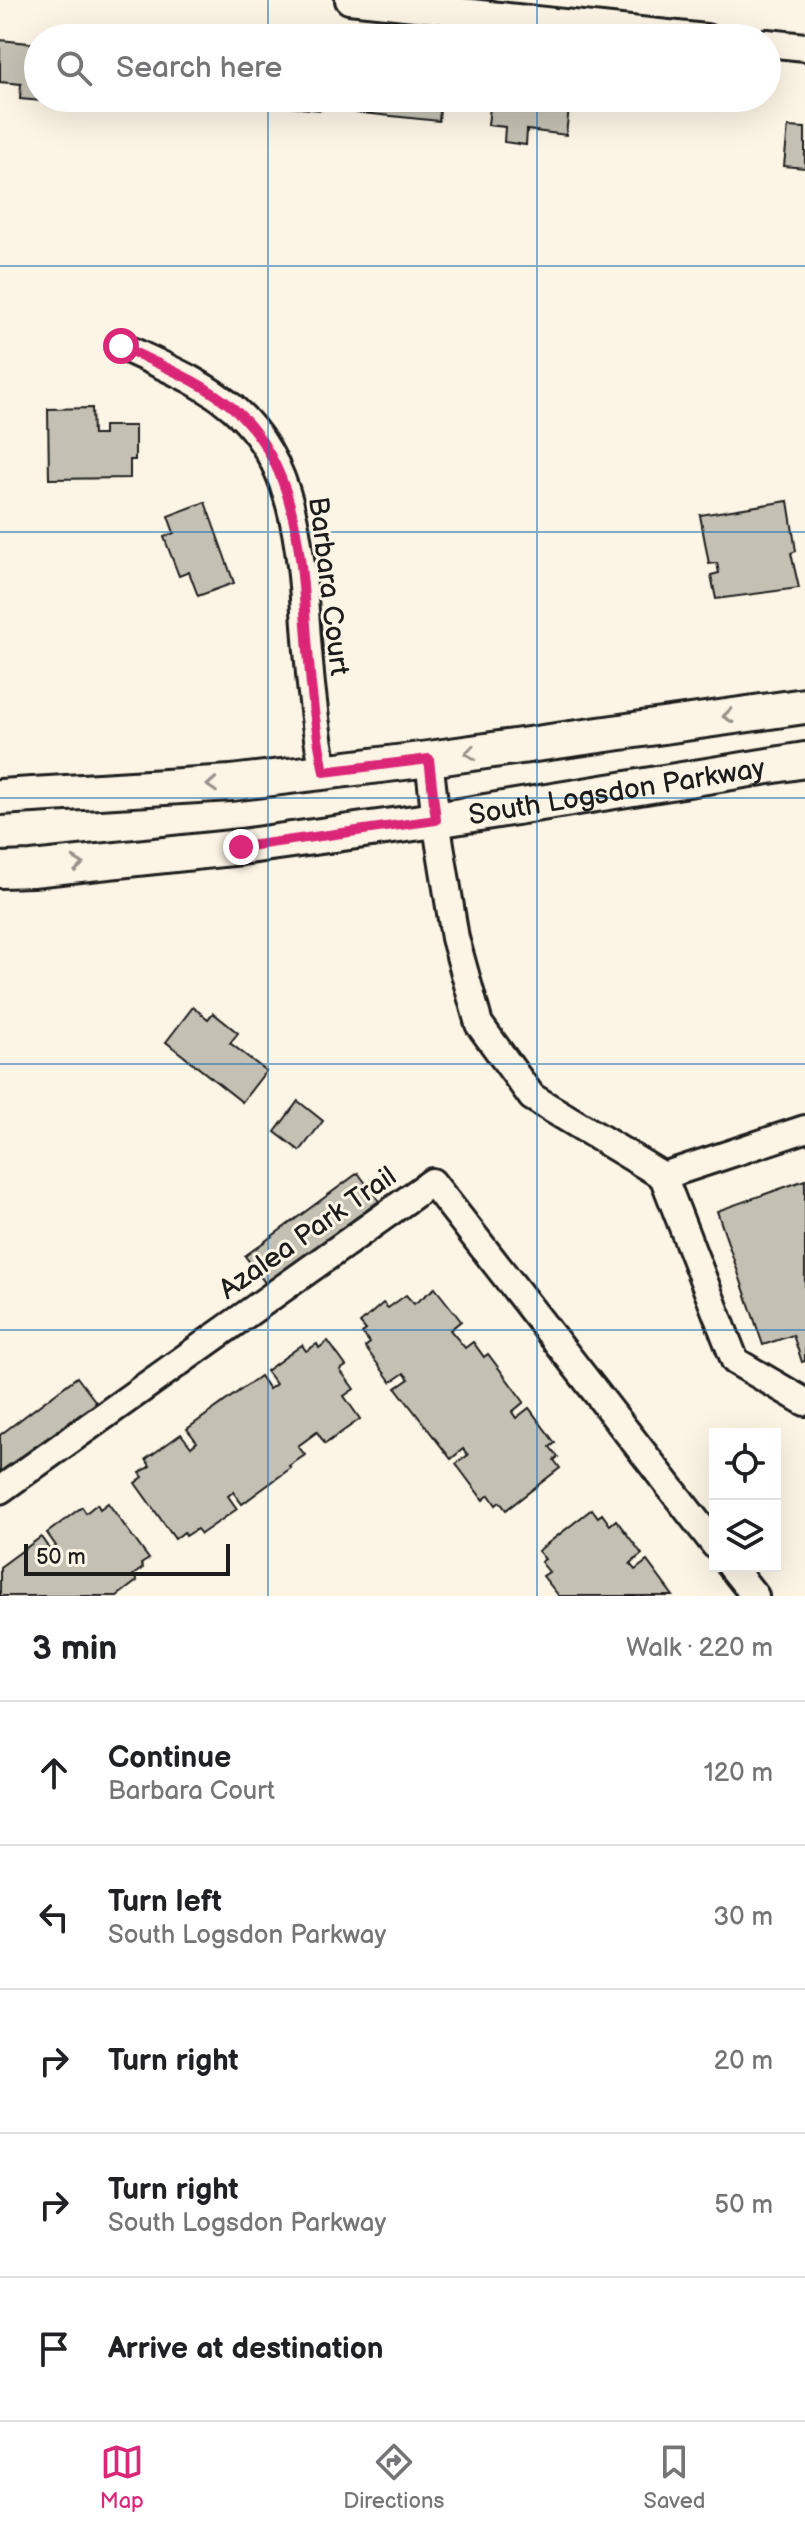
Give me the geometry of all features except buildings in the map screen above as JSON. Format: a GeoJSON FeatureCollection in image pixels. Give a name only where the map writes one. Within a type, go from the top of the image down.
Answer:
{"type":"FeatureCollection","features":[{"type":"Feature","properties":{"kind":"main road","name":"South Logsdon Parkway"},"geometry":{"type":"LineString","coordinates":[[0,797],[231,783],[429,759],[805,706]]}},
{"type":"Feature","properties":{"kind":"main road","name":"South Logsdon Parkway"},"geometry":{"type":"LineString","coordinates":[[0,870],[241,847],[436,820],[805,760]]}},
{"type":"Feature","properties":{"kind":"street"},"geometry":{"type":"LineString","coordinates":[[349,0],[557,24]]}},
{"type":"Feature","properties":{"kind":"street"},"geometry":{"type":"LineString","coordinates":[[781,44],[805,47]]}},
{"type":"Feature","properties":{"kind":"street","name":"Barbara Court"},"geometry":{"type":"LineString","coordinates":[[121,346],[205,387],[235,410],[261,439],[280,473],[293,511],[313,714],[324,772]]}},
{"type":"Feature","properties":{"kind":"street"},"geometry":{"type":"LineString","coordinates":[[429,759],[455,938],[479,1024],[532,1097],[663,1176],[735,1361],[805,1402]]}},
{"type":"Feature","properties":{"kind":"street"},"geometry":{"type":"LineString","coordinates":[[663,1176],[805,1129]]}},
{"type":"Feature","properties":{"kind":"street","name":"Azalea Park Trail"},"geometry":{"type":"LineString","coordinates":[[0,1490],[432,1182],[709,1537]]}},
{"type":"Feature","properties":{"kind":"street"},"geometry":{"type":"LineString","coordinates":[[736,1572],[755,1596]]}},
{"type":"Feature","properties":{"kind":"route"},"geometry":{"type":"LineString","coordinates":[[121,346],[205,387],[235,410],[261,439],[280,473],[293,511],[313,714],[324,772],[429,759],[436,820],[241,847]]}}]}
